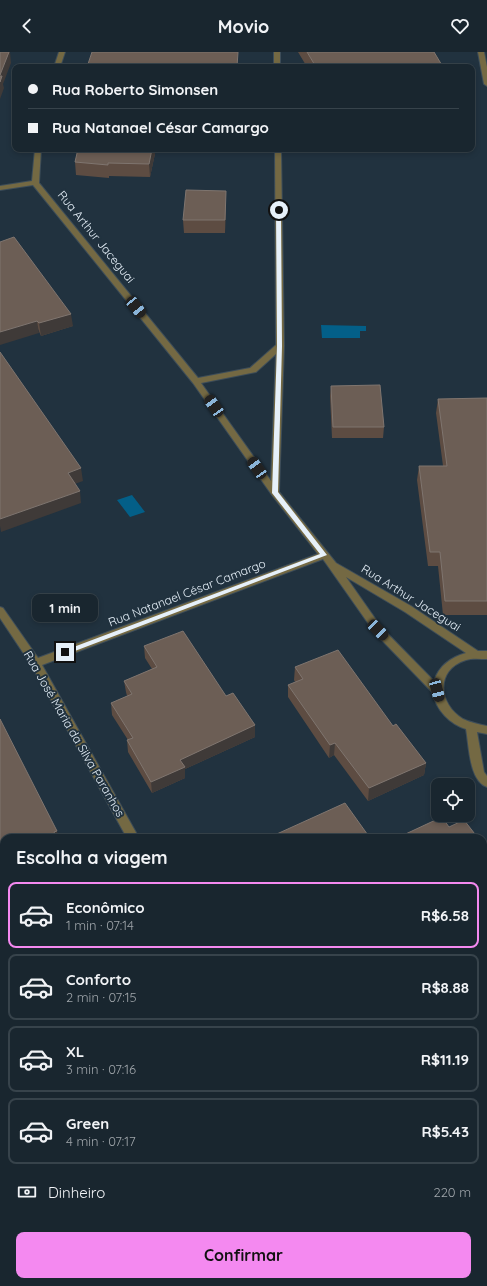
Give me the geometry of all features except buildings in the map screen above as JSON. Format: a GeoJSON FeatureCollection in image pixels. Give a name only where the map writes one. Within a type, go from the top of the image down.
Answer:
{"type":"FeatureCollection","features":[{"type":"Feature","properties":{"kind":"street"},"geometry":{"type":"LineString","coordinates":[[59,64],[62,52]]}},
{"type":"Feature","properties":{"kind":"street"},"geometry":{"type":"LineString","coordinates":[[277,52],[277,64]]}},
{"type":"Feature","properties":{"kind":"street"},"geometry":{"type":"LineString","coordinates":[[481,52],[487,84]]}},
{"type":"Feature","properties":{"kind":"street"},"geometry":{"type":"LineString","coordinates":[[0,188],[35,183],[38,152]]}},
{"type":"Feature","properties":{"kind":"street"},"geometry":{"type":"LineString","coordinates":[[275,493],[280,346],[278,152]]}},
{"type":"Feature","properties":{"kind":"street","name":"Rua Arthur Jaceguai"},"geometry":{"type":"LineString","coordinates":[[35,183],[196,381],[275,493],[332,564],[378,630],[437,690]]}},
{"type":"Feature","properties":{"kind":"street"},"geometry":{"type":"LineString","coordinates":[[196,381],[253,370],[280,346]]}},
{"type":"Feature","properties":{"kind":"street","name":"Rua Natanael César Camargo"},"geometry":{"type":"LineString","coordinates":[[36,663],[324,555]]}},
{"type":"Feature","properties":{"kind":"street","name":"Rua Arthur Jaceguai"},"geometry":{"type":"LineString","coordinates":[[332,564],[408,609],[476,655]]}},
{"type":"Feature","properties":{"kind":"street","name":"Rua José Maria da Silva Paranhos"},"geometry":{"type":"LineString","coordinates":[[0,611],[36,663],[131,834]]}},
{"type":"Feature","properties":{"kind":"street"},"geometry":{"type":"LineString","coordinates":[[487,655],[476,655],[460,658],[447,666],[440,677],[437,690],[440,701],[446,710],[456,719],[471,727],[487,730]]}},
{"type":"Feature","properties":{"kind":"street"},"geometry":{"type":"LineString","coordinates":[[471,727],[480,774],[487,783]]}},
{"type":"Feature","properties":{"kind":"water"},"geometry":{"type":"Polygon","coordinates":[[[321,325],[366,326],[366,331],[360,331],[360,338],[322,338],[321,325]]]}},
{"type":"Feature","properties":{"kind":"water"},"geometry":{"type":"Polygon","coordinates":[[[132,495],[145,512],[130,517],[117,500],[132,495]]]}},
{"type":"Feature","properties":{"kind":"route"},"geometry":{"type":"LineString","coordinates":[[65,652],[324,555],[275,493],[280,346],[279,210]]}}]}
